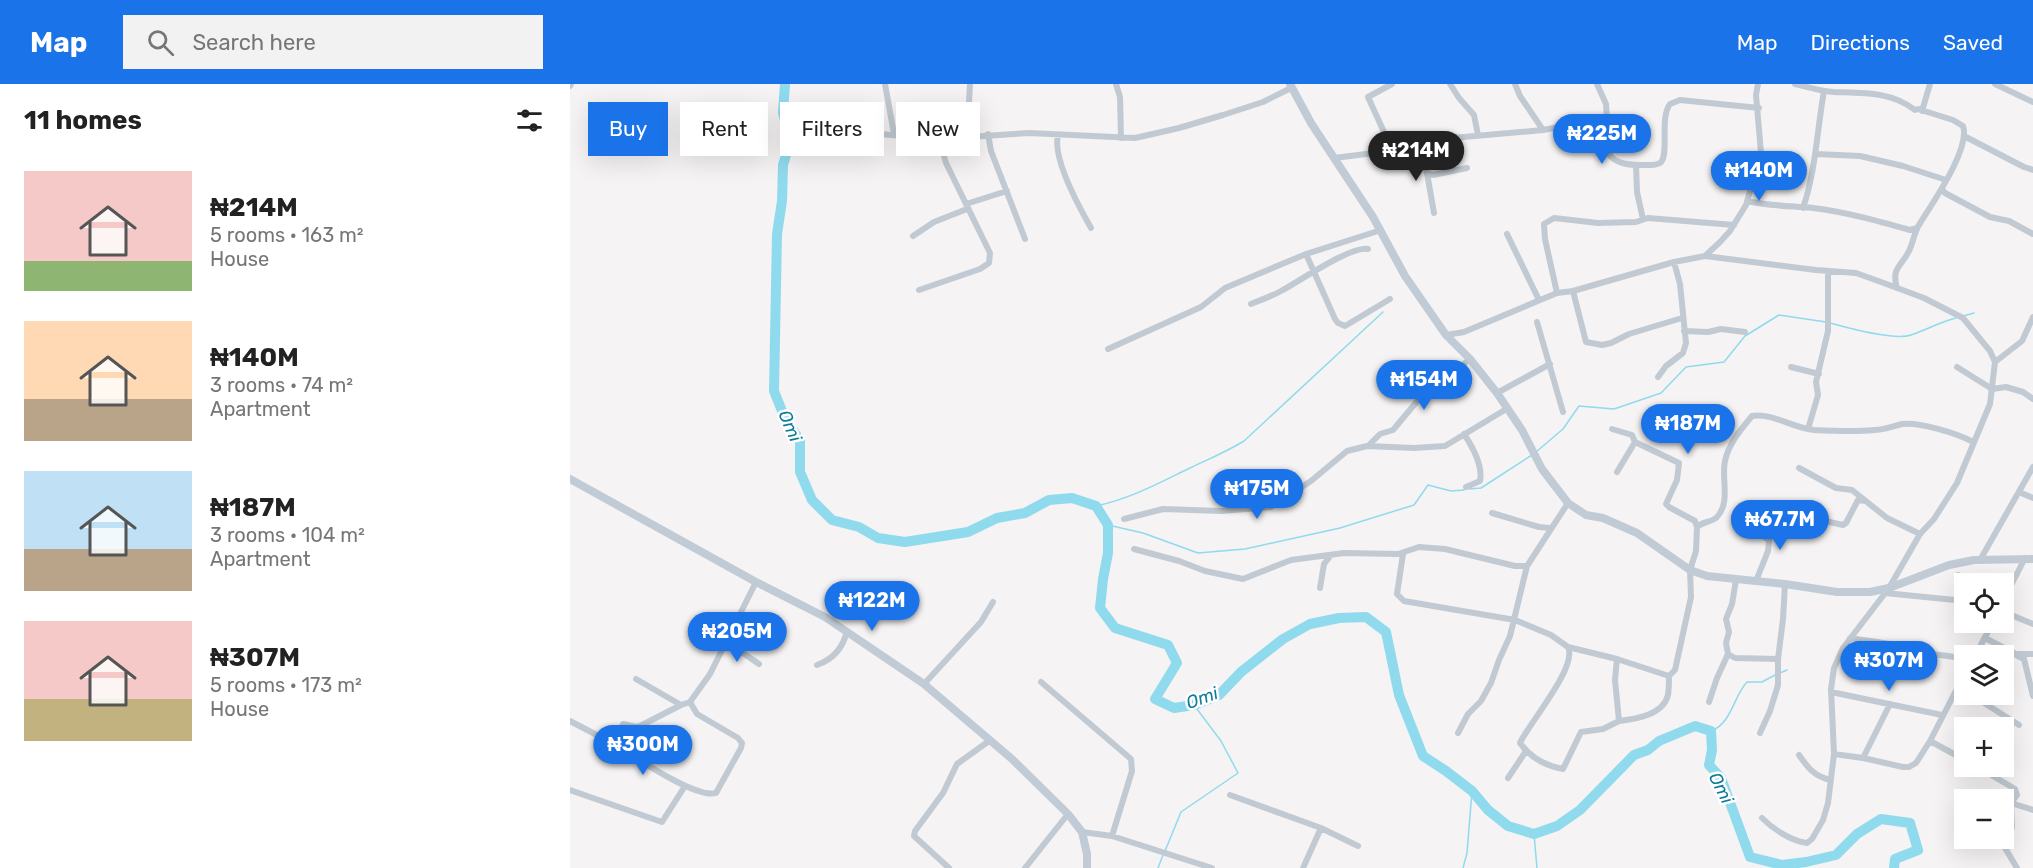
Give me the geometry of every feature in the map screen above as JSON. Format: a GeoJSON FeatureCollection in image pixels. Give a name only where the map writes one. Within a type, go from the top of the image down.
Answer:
{"type":"FeatureCollection","features":[{"type":"Feature","properties":{"kind":"street"},"geometry":{"type":"LineString","coordinates":[[884,133],[894,134],[885,84]]}},
{"type":"Feature","properties":{"kind":"street"},"geometry":{"type":"LineString","coordinates":[[969,102],[970,84]]}},
{"type":"Feature","properties":{"kind":"street"},"geometry":{"type":"LineString","coordinates":[[1116,84],[1120,98],[1121,138]]}},
{"type":"Feature","properties":{"kind":"street"},"geometry":{"type":"LineString","coordinates":[[1390,151],[1368,97],[1392,84]]}},
{"type":"Feature","properties":{"kind":"street"},"geometry":{"type":"LineString","coordinates":[[1450,84],[1474,115],[1479,135]]}},
{"type":"Feature","properties":{"kind":"street"},"geometry":{"type":"LineString","coordinates":[[1515,84],[1520,96],[1543,130]]}},
{"type":"Feature","properties":{"kind":"street"},"geometry":{"type":"LineString","coordinates":[[1597,84],[1606,104],[1607,120],[1613,127],[1610,156],[1616,162],[1636,165],[1661,162],[1664,156],[1664,116],[1670,104],[1680,100],[1758,108]]}},
{"type":"Feature","properties":{"kind":"street"},"geometry":{"type":"LineString","coordinates":[[1705,256],[1734,225],[1747,201],[1761,153],[1756,95],[1760,84]]}},
{"type":"Feature","properties":{"kind":"street"},"geometry":{"type":"LineString","coordinates":[[1795,84],[1824,91],[1845,88],[1889,96],[1908,104],[1915,110],[1961,124],[1965,130],[1954,165],[1942,189],[1917,228],[1909,252],[1896,268],[1894,277],[1897,288]]}},
{"type":"Feature","properties":{"kind":"street"},"geometry":{"type":"LineString","coordinates":[[1922,111],[1930,84]]}},
{"type":"Feature","properties":{"kind":"street"},"geometry":{"type":"LineString","coordinates":[[1995,84],[2033,102]]}},
{"type":"Feature","properties":{"kind":"street"},"geometry":{"type":"LineString","coordinates":[[980,135],[1029,133],[1121,138],[1148,136],[1223,116],[1263,102],[1290,86],[1311,123],[1381,230],[1405,276],[1446,335],[1470,359],[1508,408],[1542,469],[1568,503],[1586,515],[1603,518],[1637,533],[1690,570],[1707,576],[1838,592],[1887,590],[1949,565],[1980,560],[2029,558]]}},
{"type":"Feature","properties":{"kind":"street"},"geometry":{"type":"LineString","coordinates":[[1803,208],[1810,187],[1824,91]]}},
{"type":"Feature","properties":{"kind":"street"},"geometry":{"type":"LineString","coordinates":[[1334,158],[1390,151],[1441,139],[1543,130],[1607,120]]}},
{"type":"Feature","properties":{"kind":"street"},"geometry":{"type":"LineString","coordinates":[[988,134],[1006,191],[1025,239]]}},
{"type":"Feature","properties":{"kind":"street"},"geometry":{"type":"LineString","coordinates":[[1058,135],[1057,148],[1071,193],[1091,228]]}},
{"type":"Feature","properties":{"kind":"street"},"geometry":{"type":"LineString","coordinates":[[1964,136],[2033,170]]}},
{"type":"Feature","properties":{"kind":"street"},"geometry":{"type":"LineString","coordinates":[[1417,145],[1427,173],[1434,213]]}},
{"type":"Feature","properties":{"kind":"street"},"geometry":{"type":"LineString","coordinates":[[1815,154],[1860,156],[1903,165],[1946,180]]}},
{"type":"Feature","properties":{"kind":"street"},"geometry":{"type":"LineString","coordinates":[[919,290],[980,269],[989,263],[990,253],[944,156]]}},
{"type":"Feature","properties":{"kind":"street"},"geometry":{"type":"LineString","coordinates":[[1636,165],[1637,192],[1643,219]]}},
{"type":"Feature","properties":{"kind":"street"},"geometry":{"type":"LineString","coordinates":[[1427,173],[1433,175],[1467,168]]}},
{"type":"Feature","properties":{"kind":"street"},"geometry":{"type":"LineString","coordinates":[[1942,189],[1945,193],[1990,217],[2009,220],[2033,234]]}},
{"type":"Feature","properties":{"kind":"street"},"geometry":{"type":"LineString","coordinates":[[913,236],[934,222],[967,206],[1006,191]]}},
{"type":"Feature","properties":{"kind":"street"},"geometry":{"type":"LineString","coordinates":[[1747,201],[1860,216],[1910,230],[1917,228]]}},
{"type":"Feature","properties":{"kind":"street"},"geometry":{"type":"LineString","coordinates":[[1557,293],[1544,224],[1554,218],[1598,223],[1636,222],[1643,219],[1734,225]]}},
{"type":"Feature","properties":{"kind":"street"},"geometry":{"type":"LineString","coordinates":[[1108,349],[1201,307],[1225,288],[1306,254],[1381,230]]}},
{"type":"Feature","properties":{"kind":"street"},"geometry":{"type":"LineString","coordinates":[[1507,234],[1539,300]]}},
{"type":"Feature","properties":{"kind":"street"},"geometry":{"type":"LineString","coordinates":[[1251,304],[1279,292],[1313,271],[1361,249],[1368,249]]}},
{"type":"Feature","properties":{"kind":"street"},"geometry":{"type":"LineString","coordinates":[[1306,254],[1335,319],[1341,325],[1346,326],[1390,299]]}},
{"type":"Feature","properties":{"kind":"street"},"geometry":{"type":"LineString","coordinates":[[1446,335],[1464,332],[1557,293],[1573,291],[1674,262],[1705,256],[1856,273],[1924,298],[1963,318],[1990,351],[1995,362],[1990,404],[1957,483],[1934,519],[1920,534],[1887,590],[1843,648],[1834,668],[1831,692],[1834,754],[1828,803],[1822,820],[1812,839],[1807,843],[1800,842],[1771,827],[1762,818]]}},
{"type":"Feature","properties":{"kind":"street"},"geometry":{"type":"LineString","coordinates":[[1658,377],[1666,366],[1683,352],[1686,343],[1680,284],[1674,262]]}},
{"type":"Feature","properties":{"kind":"street"},"geometry":{"type":"LineString","coordinates":[[1808,429],[1818,395],[1816,382],[1828,331],[1828,271]]}},
{"type":"Feature","properties":{"kind":"street"},"geometry":{"type":"LineString","coordinates":[[1573,291],[1586,342],[1602,345],[1611,343],[1629,334],[1682,318]]}},
{"type":"Feature","properties":{"kind":"street"},"geometry":{"type":"LineString","coordinates":[[1995,362],[2022,341],[2033,317]]}},
{"type":"Feature","properties":{"kind":"street"},"geometry":{"type":"LineString","coordinates":[[1537,322],[1563,412]]}},
{"type":"Feature","properties":{"kind":"street"},"geometry":{"type":"LineString","coordinates":[[1684,331],[1708,332],[1721,329],[1745,332]]}},
{"type":"Feature","properties":{"kind":"street"},"geometry":{"type":"LineString","coordinates":[[1367,446],[1380,434],[1393,430],[1419,399],[1470,359]]}},
{"type":"Feature","properties":{"kind":"street"},"geometry":{"type":"LineString","coordinates":[[1497,393],[1550,364]]}},
{"type":"Feature","properties":{"kind":"street"},"geometry":{"type":"LineString","coordinates":[[1791,367],[1819,374]]}},
{"type":"Feature","properties":{"kind":"street"},"geometry":{"type":"LineString","coordinates":[[1957,367],[1992,389],[2006,387],[2023,392],[2033,399]]}},
{"type":"Feature","properties":{"kind":"street"},"geometry":{"type":"LineString","coordinates":[[1124,519],[1163,509],[1221,511],[1271,507],[1311,480],[1347,451],[1367,446],[1438,447],[1453,442],[1508,408]]}},
{"type":"Feature","properties":{"kind":"street"},"geometry":{"type":"LineString","coordinates":[[1697,527],[1700,523],[1711,521],[1720,512],[1725,497],[1725,461],[1736,437],[1752,416],[1775,418],[1787,424],[1808,429],[1875,430],[1902,424],[1935,428],[1963,436],[1973,442]]}},
{"type":"Feature","properties":{"kind":"street"},"geometry":{"type":"LineString","coordinates":[[1568,647],[1569,659],[1552,695],[1520,743],[1526,751],[1551,766],[1563,768],[1581,732],[1603,729],[1619,721],[1640,718],[1654,712],[1664,704],[1668,697],[1670,676],[1675,670],[1691,597],[1690,570],[1696,551],[1697,527],[1695,520],[1666,504],[1677,480],[1679,463],[1635,442],[1632,435],[1612,429]]}},
{"type":"Feature","properties":{"kind":"street"},"geometry":{"type":"LineString","coordinates":[[1464,434],[1472,446],[1482,475],[1480,481],[1466,487]]}},
{"type":"Feature","properties":{"kind":"street"},"geometry":{"type":"LineString","coordinates":[[1617,472],[1635,442]]}},
{"type":"Feature","properties":{"kind":"street"},"geometry":{"type":"LineString","coordinates":[[1980,560],[2033,467]]}},
{"type":"Feature","properties":{"kind":"street"},"geometry":{"type":"LineString","coordinates":[[1799,468],[1836,488],[1852,490],[1887,518],[1920,534]]}},
{"type":"Feature","properties":{"kind":"street"},"geometry":{"type":"LineString","coordinates":[[570,479],[756,582],[825,617],[924,684],[1012,759],[1068,814],[1082,832],[1088,854],[1088,868]]}},
{"type":"Feature","properties":{"kind":"street"},"geometry":{"type":"LineString","coordinates":[[2019,492],[2033,498]]}},
{"type":"Feature","properties":{"kind":"street"},"geometry":{"type":"LineString","coordinates":[[1825,520],[1843,525],[1858,500],[1865,501]]}},
{"type":"Feature","properties":{"kind":"street"},"geometry":{"type":"LineString","coordinates":[[1458,733],[1468,714],[1481,701],[1491,683],[1515,620],[1527,566],[1568,503]]}},
{"type":"Feature","properties":{"kind":"street"},"geometry":{"type":"LineString","coordinates":[[1492,513],[1550,528]]}},
{"type":"Feature","properties":{"kind":"street"},"geometry":{"type":"LineString","coordinates":[[1756,581],[1768,551],[1769,540],[1758,533]]}},
{"type":"Feature","properties":{"kind":"street"},"geometry":{"type":"LineString","coordinates":[[1134,549],[1179,561],[1205,571],[1243,579],[1291,560],[1335,554],[1403,554],[1419,547],[1445,549],[1515,566],[1527,566]]}},
{"type":"Feature","properties":{"kind":"street"},"geometry":{"type":"LineString","coordinates":[[1320,588],[1324,564],[1329,556],[1335,554]]}},
{"type":"Feature","properties":{"kind":"street"},"geometry":{"type":"LineString","coordinates":[[1403,554],[1397,594],[1404,601],[1515,620],[1551,635],[1568,647],[1617,659],[1670,676]]}},
{"type":"Feature","properties":{"kind":"street"},"geometry":{"type":"LineString","coordinates":[[2014,583],[2029,558]]}},
{"type":"Feature","properties":{"kind":"street"},"geometry":{"type":"LineString","coordinates":[[1709,702],[1728,654],[1726,619],[1732,604],[1736,580]]}},
{"type":"Feature","properties":{"kind":"street"},"geometry":{"type":"LineString","coordinates":[[613,744],[623,724],[640,726],[690,702],[710,674],[756,582]]}},
{"type":"Feature","properties":{"kind":"street"},"geometry":{"type":"LineString","coordinates":[[1760,733],[1778,685],[1785,584]]}},
{"type":"Feature","properties":{"kind":"street"},"geometry":{"type":"LineString","coordinates":[[1887,590],[1902,596],[1954,600]]}},
{"type":"Feature","properties":{"kind":"street"},"geometry":{"type":"LineString","coordinates":[[924,684],[981,622],[993,602]]}},
{"type":"Feature","properties":{"kind":"street"},"geometry":{"type":"LineString","coordinates":[[2014,616],[2033,624]]}},
{"type":"Feature","properties":{"kind":"street"},"geometry":{"type":"LineString","coordinates":[[817,665],[834,656],[844,642],[847,631]]}},
{"type":"Feature","properties":{"kind":"street"},"geometry":{"type":"LineString","coordinates":[[1981,645],[1988,633]]}},
{"type":"Feature","properties":{"kind":"street"},"geometry":{"type":"LineString","coordinates":[[1850,638],[1954,657]]}},
{"type":"Feature","properties":{"kind":"street"},"geometry":{"type":"LineString","coordinates":[[1986,638],[2024,659],[2031,680],[2033,696]]}},
{"type":"Feature","properties":{"kind":"street"},"geometry":{"type":"LineString","coordinates":[[727,642],[759,664]]}},
{"type":"Feature","properties":{"kind":"street"},"geometry":{"type":"LineString","coordinates":[[1728,654],[1736,658],[1778,659]]}},
{"type":"Feature","properties":{"kind":"street"},"geometry":{"type":"LineString","coordinates":[[2016,654],[2033,654]]}},
{"type":"Feature","properties":{"kind":"street"},"geometry":{"type":"LineString","coordinates":[[1617,659],[1615,680],[1619,721]]}},
{"type":"Feature","properties":{"kind":"street"},"geometry":{"type":"LineString","coordinates":[[636,679],[681,705]]}},
{"type":"Feature","properties":{"kind":"street"},"geometry":{"type":"LineString","coordinates":[[1041,682],[1131,759],[1132,771],[1112,836]]}},
{"type":"Feature","properties":{"kind":"street"},"geometry":{"type":"LineString","coordinates":[[1831,692],[1942,715]]}},
{"type":"Feature","properties":{"kind":"street"},"geometry":{"type":"LineString","coordinates":[[1834,754],[1909,767],[1916,763],[1930,741],[1954,694]]}},
{"type":"Feature","properties":{"kind":"street"},"geometry":{"type":"LineString","coordinates":[[570,722],[685,786],[710,795],[716,793],[742,743],[738,738],[697,714],[690,702]]}},
{"type":"Feature","properties":{"kind":"street"},"geometry":{"type":"LineString","coordinates":[[1863,758],[1890,704]]}},
{"type":"Feature","properties":{"kind":"street"},"geometry":{"type":"LineString","coordinates":[[1988,705],[2019,724]]}},
{"type":"Feature","properties":{"kind":"street"},"geometry":{"type":"LineString","coordinates":[[949,868],[919,842],[914,836],[915,831],[943,793],[957,764],[989,741]]}},
{"type":"Feature","properties":{"kind":"street"},"geometry":{"type":"LineString","coordinates":[[1930,741],[1954,754]]}},
{"type":"Feature","properties":{"kind":"street"},"geometry":{"type":"LineString","coordinates":[[1509,778],[1526,751]]}},
{"type":"Feature","properties":{"kind":"street"},"geometry":{"type":"LineString","coordinates":[[1799,755],[1810,771],[1821,778],[1831,780]]}},
{"type":"Feature","properties":{"kind":"street"},"geometry":{"type":"LineString","coordinates":[[1995,777],[2015,789],[2017,795],[2014,799]]}},
{"type":"Feature","properties":{"kind":"street"},"geometry":{"type":"LineString","coordinates":[[570,790],[662,822],[685,786]]}},
{"type":"Feature","properties":{"kind":"street"},"geometry":{"type":"LineString","coordinates":[[1230,795],[1321,828],[1358,846]]}},
{"type":"Feature","properties":{"kind":"street"},"geometry":{"type":"LineString","coordinates":[[2014,804],[2033,810]]}},
{"type":"Feature","properties":{"kind":"street"},"geometry":{"type":"LineString","coordinates":[[1025,868],[1068,814]]}},
{"type":"Feature","properties":{"kind":"street"},"geometry":{"type":"LineString","coordinates":[[1303,868],[1321,828]]}},
{"type":"Feature","properties":{"kind":"street"},"geometry":{"type":"LineString","coordinates":[[1082,832],[1112,836],[1212,868]]}},
{"type":"Feature","properties":{"kind":"street"},"geometry":{"type":"LineString","coordinates":[[2006,849],[2017,868]]}},
{"type":"Feature","properties":{"kind":"waterway","name":"Omi"},"geometry":{"type":"LineString","coordinates":[[785,84],[783,112],[790,142],[783,165],[782,201],[777,234],[774,391],[784,416],[800,441],[800,472],[812,500],[832,520],[859,527],[878,538],[905,542],[968,532],[997,518],[1025,513],[1049,500],[1072,498],[1096,506],[1108,525],[1108,553],[1100,608],[1115,628],[1168,645],[1177,663],[1155,699],[1174,708],[1194,705],[1219,695],[1241,672],[1283,639],[1310,624],[1339,618],[1366,617],[1386,632],[1399,695],[1423,756],[1472,791],[1488,810],[1508,826],[1534,834],[1557,826],[1580,810],[1634,755],[1648,750],[1659,741],[1695,726],[1711,731],[1712,750],[1709,765],[1721,778],[1750,857],[1782,865],[1836,855],[1857,834],[1881,819],[1910,823],[1918,850],[1895,859],[1894,868]]}},
{"type":"Feature","properties":{"kind":"waterway"},"geometry":{"type":"LineString","coordinates":[[1096,506],[1144,490],[1244,441],[1383,312]]}},
{"type":"Feature","properties":{"kind":"waterway"},"geometry":{"type":"LineString","coordinates":[[1963,316],[1974,313]]}},
{"type":"Feature","properties":{"kind":"waterway"},"geometry":{"type":"LineString","coordinates":[[1536,452],[1563,429],[1579,406],[1614,409],[1661,393],[1686,367],[1724,362],[1745,336],[1779,315],[1826,322]]}},
{"type":"Feature","properties":{"kind":"waterway"},"geometry":{"type":"LineString","coordinates":[[1830,323],[1871,333],[1903,336],[1956,318]]}},
{"type":"Feature","properties":{"kind":"waterway"},"geometry":{"type":"LineString","coordinates":[[1469,489],[1481,488],[1532,455]]}},
{"type":"Feature","properties":{"kind":"waterway"},"geometry":{"type":"LineString","coordinates":[[1108,525],[1143,533],[1198,553],[1245,549],[1340,528],[1414,505],[1428,485],[1451,491],[1464,490]]}},
{"type":"Feature","properties":{"kind":"waterway"},"geometry":{"type":"LineString","coordinates":[[1780,673],[1787,670]]}},
{"type":"Feature","properties":{"kind":"waterway"},"geometry":{"type":"LineString","coordinates":[[1711,731],[1724,722],[1747,682],[1762,682],[1775,675]]}},
{"type":"Feature","properties":{"kind":"waterway"},"geometry":{"type":"LineString","coordinates":[[1165,851],[1181,812],[1238,773],[1221,741],[1194,705]]}},
{"type":"Feature","properties":{"kind":"waterway"},"geometry":{"type":"LineString","coordinates":[[1463,868],[1467,853],[1472,791]]}},
{"type":"Feature","properties":{"kind":"waterway"},"geometry":{"type":"LineString","coordinates":[[1534,834],[1537,868]]}},
{"type":"Feature","properties":{"kind":"waterway"},"geometry":{"type":"LineString","coordinates":[[1158,868],[1163,855]]}}]}
